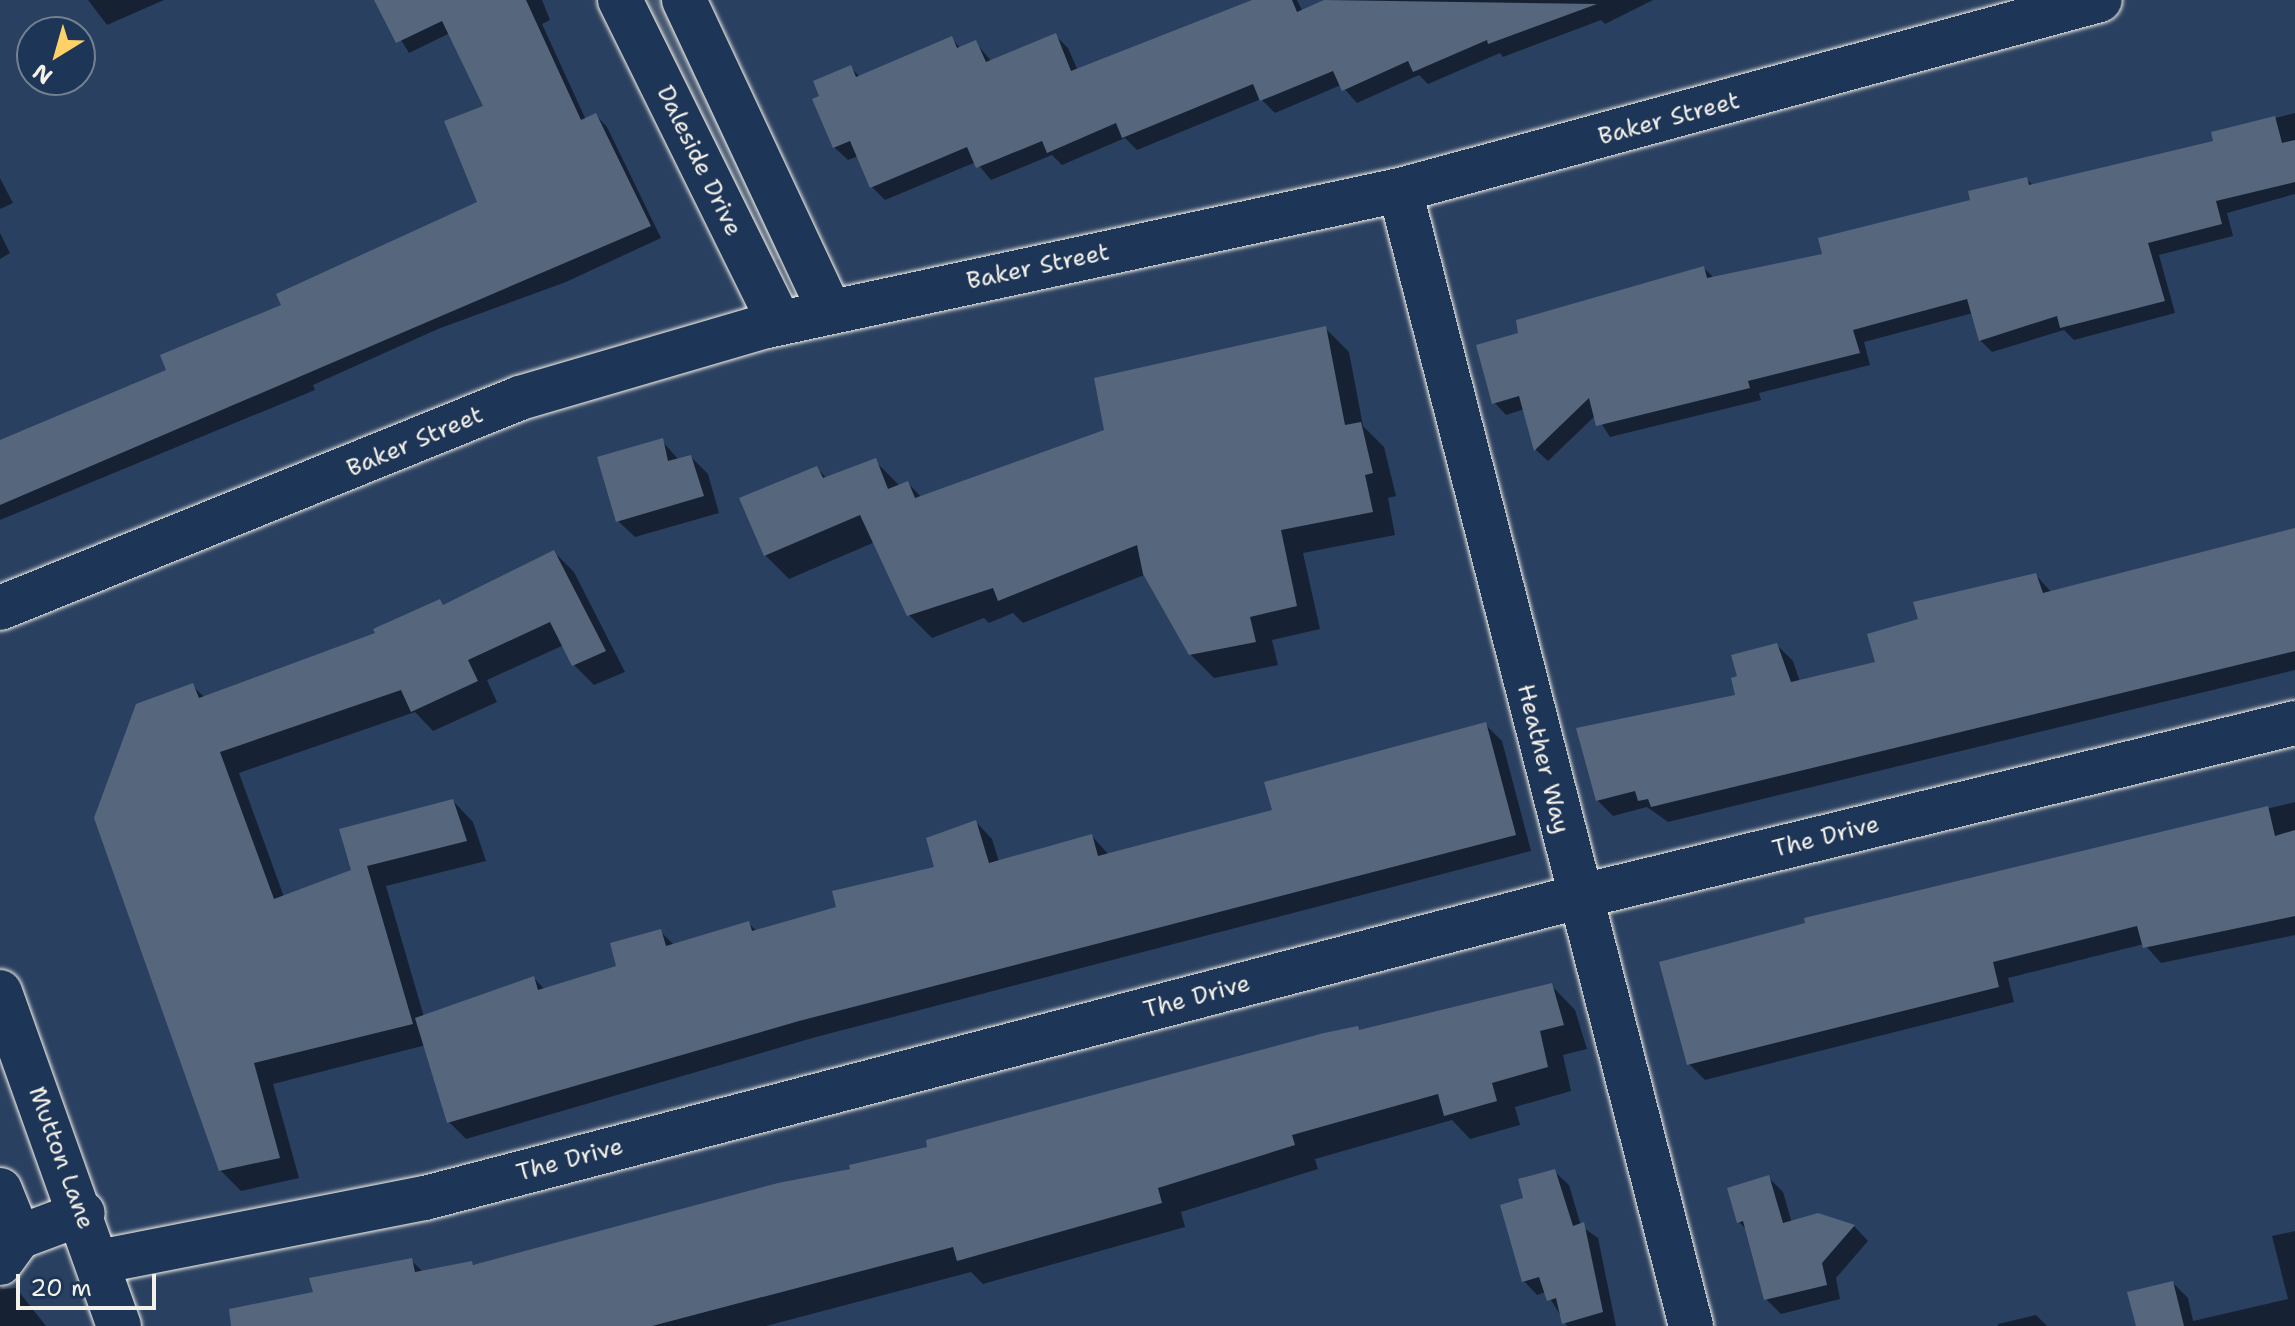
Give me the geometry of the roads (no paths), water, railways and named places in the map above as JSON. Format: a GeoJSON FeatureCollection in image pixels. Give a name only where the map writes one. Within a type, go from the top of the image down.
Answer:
{"type":"FeatureCollection","features":[{"type":"Feature","properties":{"kind":"street","name":"Daleside Drive"},"geometry":{"type":"LineString","coordinates":[[620,0],[779,322]]}},
{"type":"Feature","properties":{"kind":"street"},"geometry":{"type":"LineString","coordinates":[[684,0],[830,312]]}},
{"type":"Feature","properties":{"kind":"street","name":"Baker Street"},"geometry":{"type":"LineString","coordinates":[[0,608],[520,398],[779,322],[1400,190],[1992,15],[2100,0]]}},
{"type":"Feature","properties":{"kind":"street","name":"Heather Way"},"geometry":{"type":"LineString","coordinates":[[1400,190],[1578,897],[1691,1326]]}},
{"type":"Feature","properties":{"kind":"street","name":"The Drive"},"geometry":{"type":"LineString","coordinates":[[98,1262],[425,1198],[1578,897],[2295,723]]}},
{"type":"Feature","properties":{"kind":"street","name":"Mutton Lane"},"geometry":{"type":"LineString","coordinates":[[0,992],[83,1213],[119,1326]]}},
{"type":"Feature","properties":{"kind":"street"},"geometry":{"type":"LineString","coordinates":[[0,1190],[10,1250],[83,1213]]}}]}
